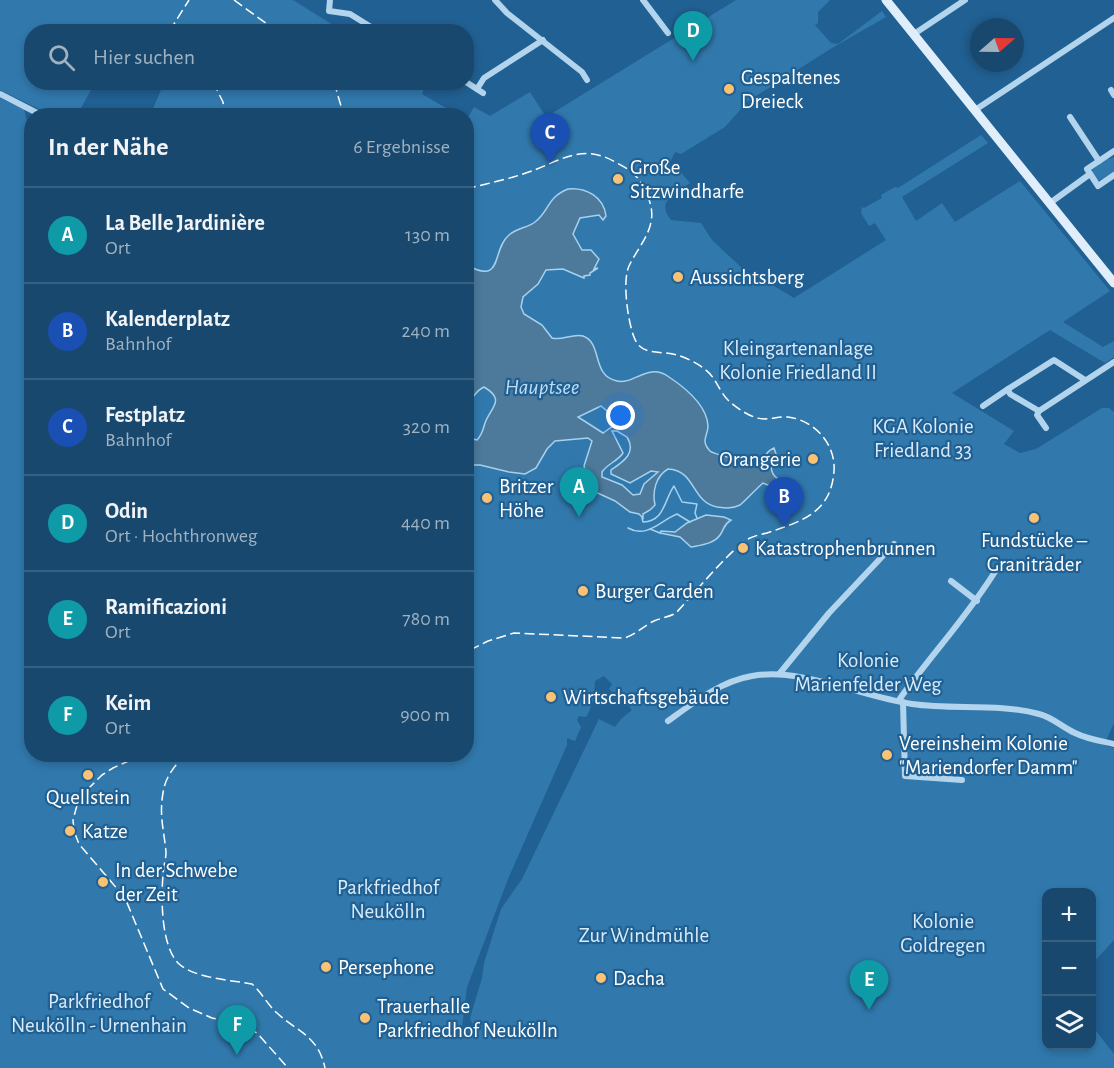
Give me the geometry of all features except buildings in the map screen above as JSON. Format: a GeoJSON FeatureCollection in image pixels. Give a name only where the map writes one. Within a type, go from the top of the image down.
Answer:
{"type":"FeatureCollection","features":[{"type":"Feature","properties":{"kind":"main road"},"geometry":{"type":"LineString","coordinates":[[886,0],[1112,278]]}},
{"type":"Feature","properties":{"kind":"street"},"geometry":{"type":"LineString","coordinates":[[330,0],[329,11],[350,14],[367,24]]}},
{"type":"Feature","properties":{"kind":"street"},"geometry":{"type":"LineString","coordinates":[[495,0],[507,13],[582,72],[587,81]]}},
{"type":"Feature","properties":{"kind":"street"},"geometry":{"type":"LineString","coordinates":[[643,0],[668,33]]}},
{"type":"Feature","properties":{"kind":"street"},"geometry":{"type":"LineString","coordinates":[[914,34],[965,0]]}},
{"type":"Feature","properties":{"kind":"street"},"geometry":{"type":"LineString","coordinates":[[975,110],[1114,18]]}},
{"type":"Feature","properties":{"kind":"street"},"geometry":{"type":"LineString","coordinates":[[477,89],[483,78],[543,40]]}},
{"type":"Feature","properties":{"kind":"street"},"geometry":{"type":"LineString","coordinates":[[474,87],[483,93]]}},
{"type":"Feature","properties":{"kind":"street"},"geometry":{"type":"LineString","coordinates":[[0,94],[27,108]]}},
{"type":"Feature","properties":{"kind":"street"},"geometry":{"type":"LineString","coordinates":[[1070,117],[1099,161]]}},
{"type":"Feature","properties":{"kind":"street"},"geometry":{"type":"LineString","coordinates":[[1113,179],[1098,186],[1087,169],[1114,151]]}},
{"type":"Feature","properties":{"kind":"street"},"geometry":{"type":"LineString","coordinates":[[1050,203],[1090,174]]}},
{"type":"Feature","properties":{"kind":"street"},"geometry":{"type":"LineString","coordinates":[[983,406],[1054,360],[1085,380]]}},
{"type":"Feature","properties":{"kind":"street"},"geometry":{"type":"LineString","coordinates":[[1046,428],[1037,415],[1039,411],[1114,362]]}},
{"type":"Feature","properties":{"kind":"street"},"geometry":{"type":"LineString","coordinates":[[1008,389],[1010,394],[1039,411]]}},
{"type":"Feature","properties":{"kind":"street"},"geometry":{"type":"LineString","coordinates":[[780,673],[829,613],[894,544]]}},
{"type":"Feature","properties":{"kind":"street"},"geometry":{"type":"LineString","coordinates":[[962,780],[905,776],[901,701],[936,650],[977,601],[996,570]]}},
{"type":"Feature","properties":{"kind":"street"},"geometry":{"type":"LineString","coordinates":[[951,581],[977,601]]}},
{"type":"Feature","properties":{"kind":"street"},"geometry":{"type":"LineString","coordinates":[[668,721],[717,688],[732,681],[748,676],[780,673],[925,705],[994,708],[1036,713],[1045,715],[1074,733],[1114,744]]}},
{"type":"Feature","properties":{"kind":"green space"},"geometry":{"type":"Polygon","coordinates":[[[0,0],[293,0],[331,24],[24,24],[24,90],[91,90],[81,108],[37,108],[0,90],[0,0]]]}},
{"type":"Feature","properties":{"kind":"green space"},"geometry":{"type":"Polygon","coordinates":[[[736,0],[830,0],[818,12],[818,23],[815,25],[831,43],[838,44],[882,11],[886,17],[748,101],[725,127],[681,154],[675,152],[669,164],[673,169],[679,170],[690,183],[669,198],[666,203],[665,208],[671,220],[701,223],[712,240],[759,284],[766,281],[794,298],[886,240],[875,223],[869,226],[861,213],[862,207],[882,198],[881,195],[895,187],[898,188],[981,135],[988,143],[902,197],[916,221],[942,203],[955,222],[1020,181],[1110,291],[1063,322],[1103,347],[1114,341],[1114,357],[1105,363],[1050,330],[952,393],[1014,431],[1004,444],[1020,453],[1036,449],[1102,408],[1109,408],[1114,412],[1114,723],[1104,745],[1114,748],[1114,940],[1096,960],[1096,888],[1042,888],[1042,1050],[1096,1050],[1096,1031],[1114,1054],[1114,1068],[0,1068],[0,98],[24,109],[24,762],[474,762],[473,108],[474,107],[490,116],[530,92],[546,117],[736,0]],[[604,676],[595,681],[594,699],[587,716],[579,716],[577,720],[581,727],[575,741],[567,738],[567,745],[508,879],[467,987],[462,1027],[475,1030],[470,1018],[501,909],[522,879],[599,719],[615,727],[632,710],[629,706],[624,706],[622,700],[614,699],[614,694],[609,689],[612,684],[604,676]]]}},
{"type":"Feature","properties":{"kind":"green space"},"geometry":{"type":"Polygon","coordinates":[[[161,90],[423,90],[422,94],[446,108],[153,108],[161,90]]]}},
{"type":"Feature","properties":{"kind":"green space"},"geometry":{"type":"Polygon","coordinates":[[[1114,157],[1114,172],[1097,180],[1092,172],[1093,168],[1107,158],[1114,157]]]}},
{"type":"Feature","properties":{"kind":"water","name":"Hauptsee"},"geometry":{"type":"Polygon","coordinates":[[[568,189],[575,189],[593,195],[602,203],[606,216],[603,220],[599,215],[580,218],[573,234],[582,250],[591,250],[599,259],[594,269],[598,268],[584,278],[563,269],[546,270],[538,284],[523,297],[521,307],[524,314],[542,325],[552,338],[560,339],[579,335],[589,340],[600,366],[609,378],[623,381],[654,372],[669,377],[688,391],[704,411],[708,426],[705,444],[710,451],[758,464],[774,448],[777,457],[771,467],[775,476],[782,481],[779,486],[773,487],[763,483],[740,505],[731,508],[717,507],[702,499],[684,475],[668,469],[660,476],[656,484],[655,505],[643,514],[643,518],[591,490],[584,466],[592,441],[588,438],[555,441],[547,449],[536,468],[525,474],[474,465],[474,439],[477,440],[481,434],[496,400],[484,387],[474,396],[474,268],[487,271],[492,269],[509,235],[540,218],[556,196],[568,189]],[[601,406],[578,417],[603,433],[618,420],[601,406]],[[612,431],[623,453],[604,469],[602,477],[622,485],[633,495],[640,494],[644,484],[658,472],[651,471],[630,483],[611,474],[611,470],[627,456],[630,448],[627,437],[617,431],[612,431]]]}},
{"type":"Feature","properties":{"kind":"water"},"geometry":{"type":"Polygon","coordinates":[[[706,515],[731,520],[725,525],[722,533],[711,542],[691,547],[680,537],[660,533],[661,531],[675,532],[687,523],[706,515]]]}},
{"type":"Feature","properties":{"kind":"waterway"},"geometry":{"type":"LineString","coordinates":[[642,518],[643,522],[656,518],[674,486],[682,502],[697,504],[695,513],[697,518]]}},
{"type":"Feature","properties":{"kind":"waterway"},"geometry":{"type":"LineString","coordinates":[[628,528],[635,531],[648,530],[677,514],[690,522]]}},
{"type":"Feature","properties":{"kind":"waterway"},"geometry":{"type":"LineString","coordinates":[[650,529],[660,533]]}},
{"type":"Feature","properties":{"kind":"railway"},"geometry":{"type":"LineString","coordinates":[[174,24],[189,0]]}},
{"type":"Feature","properties":{"kind":"railway"},"geometry":{"type":"LineString","coordinates":[[234,0],[267,24]]}},
{"type":"Feature","properties":{"kind":"railway"},"geometry":{"type":"LineString","coordinates":[[217,90],[224,108]]}},
{"type":"Feature","properties":{"kind":"railway"},"geometry":{"type":"LineString","coordinates":[[336,90],[341,108]]}},
{"type":"Feature","properties":{"kind":"railway"},"geometry":{"type":"LineString","coordinates":[[474,187],[516,176],[580,154],[604,157],[631,172],[644,188],[652,212],[645,239],[629,266],[626,281],[630,322],[637,343],[646,350],[677,355],[697,364],[711,375],[728,400],[750,415],[761,419],[788,417],[798,419],[815,428],[827,443],[834,461],[832,485],[821,506],[803,519],[745,541],[671,616],[654,621],[624,638],[514,633],[474,648]]}},
{"type":"Feature","properties":{"kind":"railway"},"geometry":{"type":"LineString","coordinates":[[126,762],[102,775],[79,798],[73,820],[79,844],[125,898],[163,989],[189,1008],[212,1018],[236,1023],[257,1033],[288,1068]]}},
{"type":"Feature","properties":{"kind":"railway"},"geometry":{"type":"LineString","coordinates":[[179,762],[168,777],[162,801],[166,852],[162,909],[165,934],[172,955],[178,963],[193,972],[212,978],[252,984],[277,1013],[312,1041],[322,1057],[325,1068]]}},
{"type":"Feature","properties":{"kind":"place","name":"Odin"},"geometry":{"type":"Point","coordinates":[693,61]}},
{"type":"Feature","properties":{"kind":"place","name":"Gespaltenes Dreieck"},"geometry":{"type":"Point","coordinates":[729,89]}},
{"type":"Feature","properties":{"kind":"place","name":"Festplatz"},"geometry":{"type":"Point","coordinates":[550,163]}},
{"type":"Feature","properties":{"kind":"place","name":"Große Sitzwindharfe"},"geometry":{"type":"Point","coordinates":[618,179]}},
{"type":"Feature","properties":{"kind":"place","name":"Aussichtsberg"},"geometry":{"type":"Point","coordinates":[678,277]}},
{"type":"Feature","properties":{"kind":"place","name":"Orangerie"},"geometry":{"type":"Point","coordinates":[813,459]}},
{"type":"Feature","properties":{"kind":"place","name":"Britzer Höhe"},"geometry":{"type":"Point","coordinates":[487,498]}},
{"type":"Feature","properties":{"kind":"place","name":"La Belle Jardinière"},"geometry":{"type":"Point","coordinates":[579,517]}},
{"type":"Feature","properties":{"kind":"place","name":"Fundstücke – Graniträder"},"geometry":{"type":"Point","coordinates":[1034,518]}},
{"type":"Feature","properties":{"kind":"place","name":"Kalenderplatz"},"geometry":{"type":"Point","coordinates":[784,527]}},
{"type":"Feature","properties":{"kind":"place","name":"Katastrophenbrunnen"},"geometry":{"type":"Point","coordinates":[743,548]}},
{"type":"Feature","properties":{"kind":"place","name":"Burger Garden"},"geometry":{"type":"Point","coordinates":[583,591]}},
{"type":"Feature","properties":{"kind":"place","name":"Wirtschaftsgebäude"},"geometry":{"type":"Point","coordinates":[551,697]}},
{"type":"Feature","properties":{"kind":"place","name":"Vereinsheim Kolonie \"Mariendorfer Damm\""},"geometry":{"type":"Point","coordinates":[887,755]}},
{"type":"Feature","properties":{"kind":"place","name":"Quellstein"},"geometry":{"type":"Point","coordinates":[88,775]}},
{"type":"Feature","properties":{"kind":"place","name":"Katze"},"geometry":{"type":"Point","coordinates":[70,831]}},
{"type":"Feature","properties":{"kind":"place","name":"In der Schwebe der Zeit"},"geometry":{"type":"Point","coordinates":[103,882]}},
{"type":"Feature","properties":{"kind":"place","name":"Persephone"},"geometry":{"type":"Point","coordinates":[326,967]}},
{"type":"Feature","properties":{"kind":"place","name":"Dacha"},"geometry":{"type":"Point","coordinates":[601,978]}},
{"type":"Feature","properties":{"kind":"place","name":"Ramificazioni"},"geometry":{"type":"Point","coordinates":[869,1010]}},
{"type":"Feature","properties":{"kind":"place","name":"Trauerhalle Parkfriedhof Neukölln"},"geometry":{"type":"Point","coordinates":[365,1018]}},
{"type":"Feature","properties":{"kind":"place","name":"Keim"},"geometry":{"type":"Point","coordinates":[237,1055]}},
{"type":"Feature","properties":{"kind":"park label","name":"Kleingartenanlage Kolonie Friedland II"},"geometry":{"type":"Point","coordinates":[798,360]}},
{"type":"Feature","properties":{"kind":"park label","name":"KGA Kolonie Friedland 33"},"geometry":{"type":"Point","coordinates":[923,438]}},
{"type":"Feature","properties":{"kind":"park label","name":"Kolonie Marienfelder Weg"},"geometry":{"type":"Point","coordinates":[868,672]}},
{"type":"Feature","properties":{"kind":"park label","name":"Parkfriedhof Neukölln"},"geometry":{"type":"Point","coordinates":[388,899]}},
{"type":"Feature","properties":{"kind":"park label","name":"Kolonie Goldregen"},"geometry":{"type":"Point","coordinates":[943,933]}},
{"type":"Feature","properties":{"kind":"park label","name":"Zur Windmühle"},"geometry":{"type":"Point","coordinates":[644,935]}},
{"type":"Feature","properties":{"kind":"park label","name":"Parkfriedhof Neukölln - Urnenhain"},"geometry":{"type":"Point","coordinates":[99,1013]}}]}
